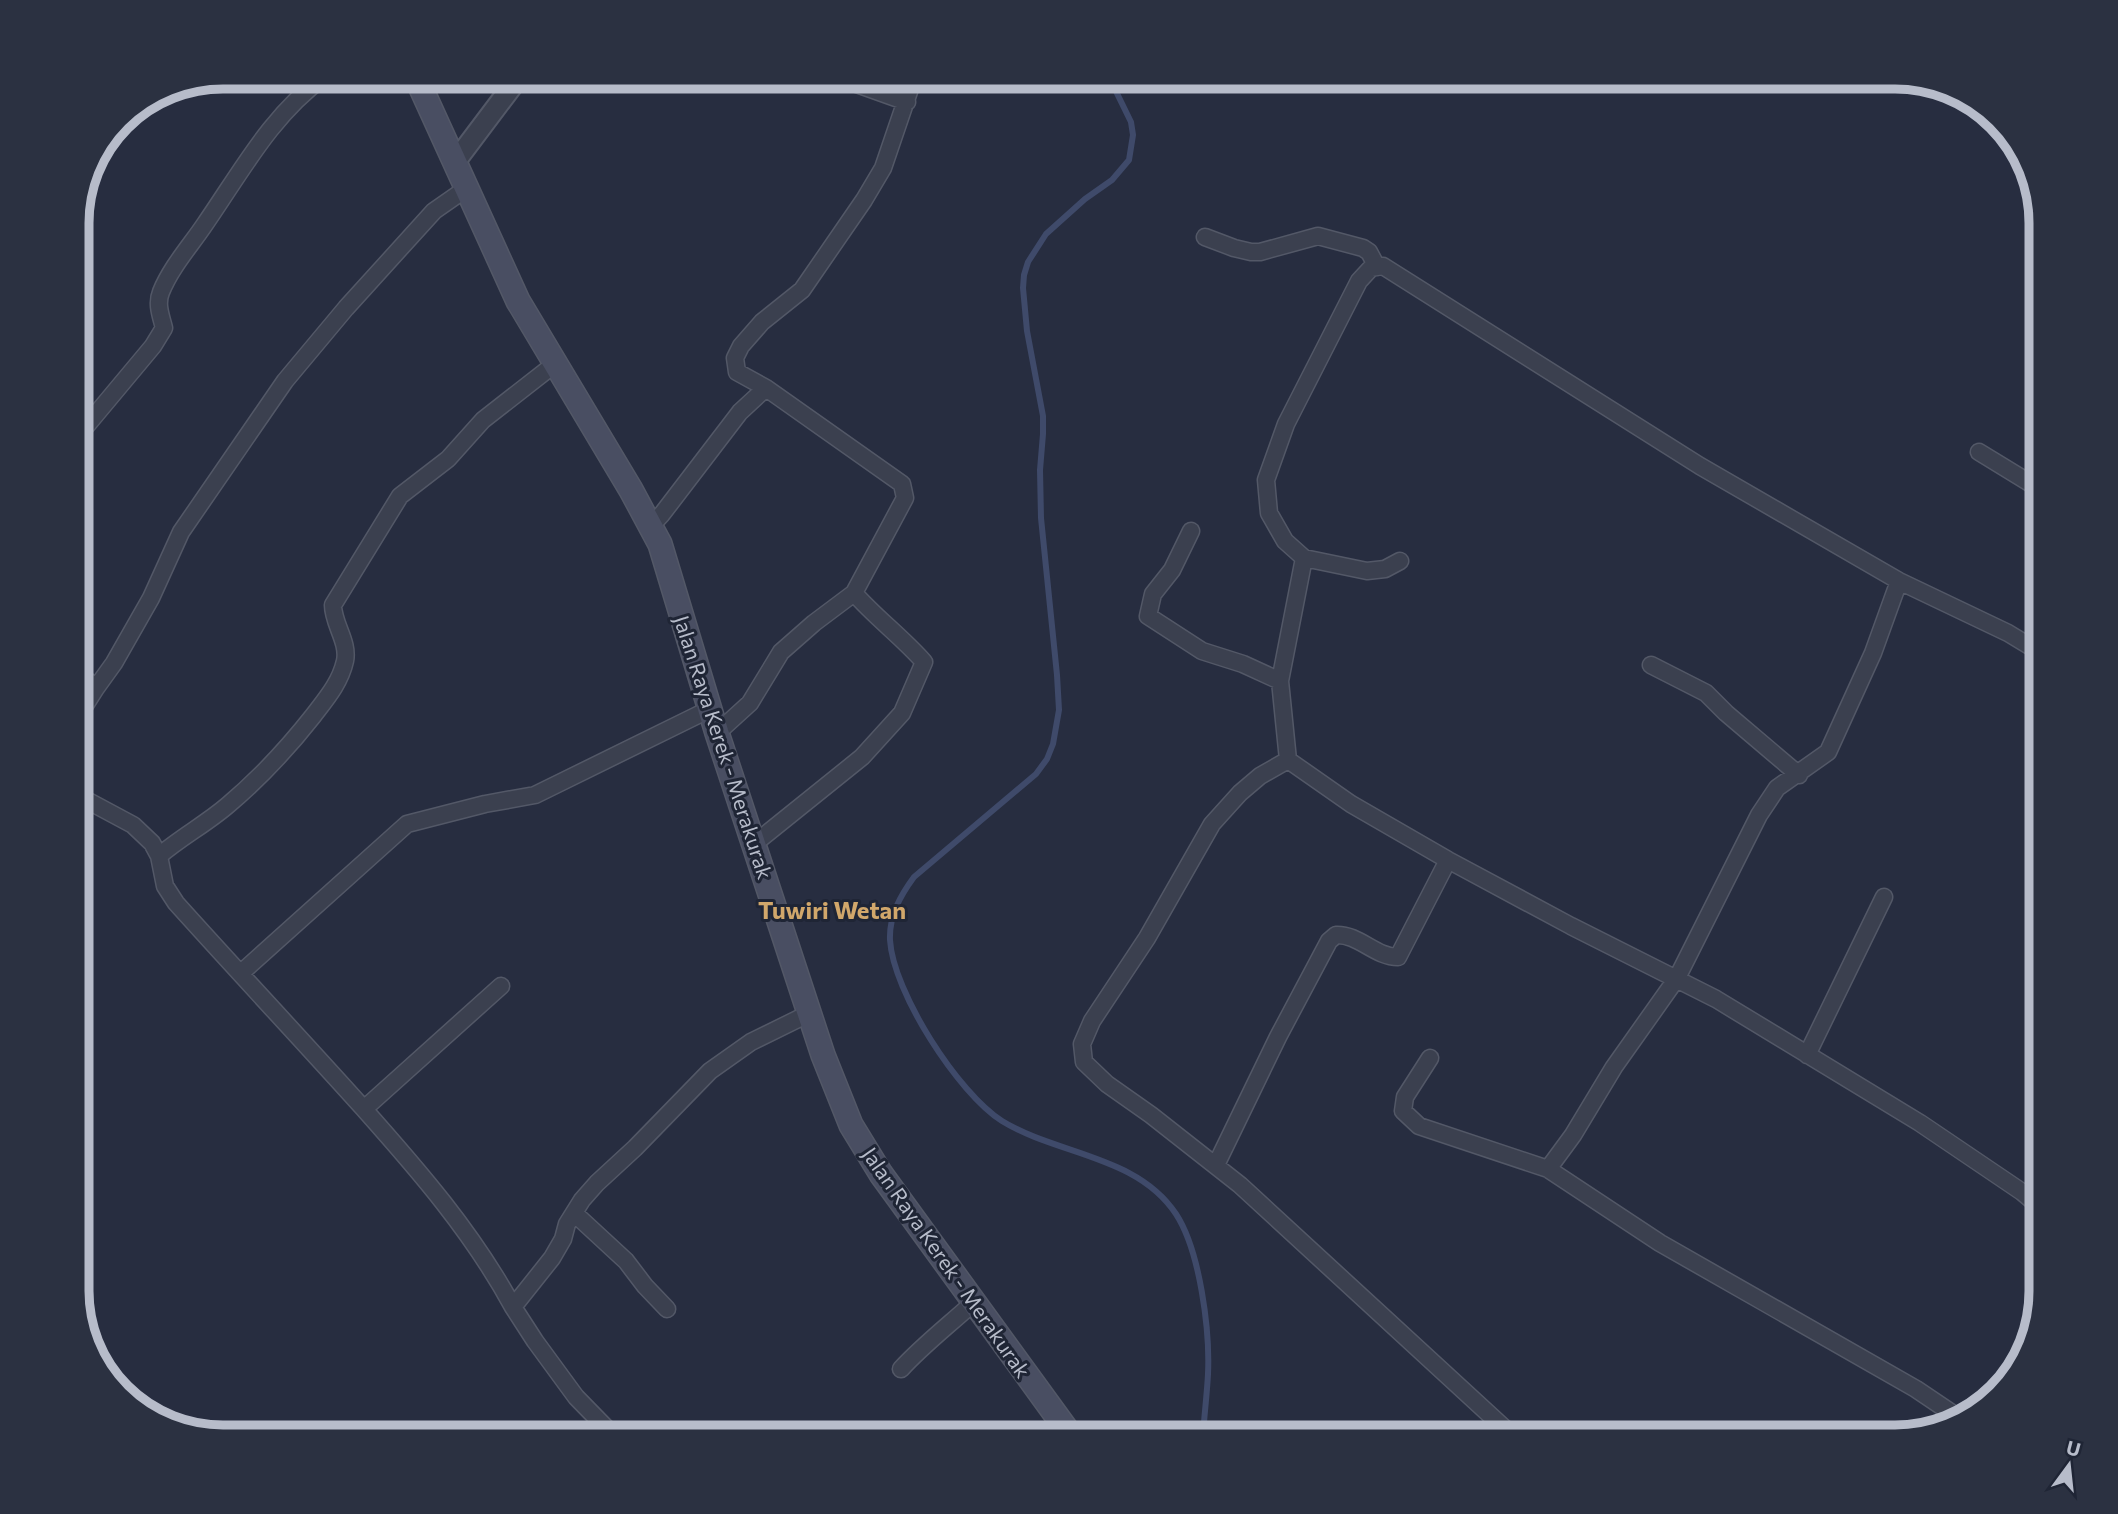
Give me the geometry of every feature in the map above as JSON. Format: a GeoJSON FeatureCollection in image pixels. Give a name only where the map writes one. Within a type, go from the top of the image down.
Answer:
{"type":"FeatureCollection","features":[{"type":"Feature","properties":{"kind":"main road","name":"Jalan Raya Kerek - Merakurak"},"geometry":{"type":"LineString","coordinates":[[422,89],[455,162],[459,194],[518,301],[548,368],[660,544],[717,733],[754,844],[800,1018],[823,1055],[851,1125],[961,1314],[1061,1425]]}},
{"type":"Feature","properties":{"kind":"street"},"geometry":{"type":"LineString","coordinates":[[90,421],[153,346],[164,328],[158,302],[182,257],[279,118],[307,89]]}},
{"type":"Feature","properties":{"kind":"street"},"geometry":{"type":"LineString","coordinates":[[455,162],[510,89]]}},
{"type":"Feature","properties":{"kind":"street"},"geometry":{"type":"LineString","coordinates":[[870,89],[906,102]]}},
{"type":"Feature","properties":{"kind":"street"},"geometry":{"type":"LineString","coordinates":[[717,733],[751,703],[781,652],[854,593],[905,498],[902,484],[766,388],[737,372],[735,358],[740,346],[761,322],[802,290],[864,200],[883,167],[910,89]]}},
{"type":"Feature","properties":{"kind":"street"},"geometry":{"type":"LineString","coordinates":[[90,697],[114,663],[151,597],[181,532],[285,382],[346,308],[434,211],[459,194]]}},
{"type":"Feature","properties":{"kind":"street"},"geometry":{"type":"LineString","coordinates":[[1205,237],[1251,252],[1261,252],[1318,236],[1363,248],[1369,252],[1377,267]]}},
{"type":"Feature","properties":{"kind":"street"},"geometry":{"type":"LineString","coordinates":[[1400,561],[1385,569],[1367,571],[1304,558],[1285,541],[1269,513],[1266,480],[1286,424],[1359,281],[1371,268],[1383,266],[1700,466],[1899,581],[2029,646]]}},
{"type":"Feature","properties":{"kind":"street"},"geometry":{"type":"LineString","coordinates":[[159,856],[178,839],[227,806],[285,752],[337,685],[345,659],[333,605],[400,496],[447,459],[483,420],[548,368]]}},
{"type":"Feature","properties":{"kind":"street"},"geometry":{"type":"LineString","coordinates":[[650,527],[740,412],[766,388]]}},
{"type":"Feature","properties":{"kind":"street"},"geometry":{"type":"LineString","coordinates":[[1979,452],[2029,483]]}},
{"type":"Feature","properties":{"kind":"street"},"geometry":{"type":"LineString","coordinates":[[1191,531],[1171,570],[1153,594],[1148,616],[1202,651],[1243,664],[1280,681]]}},
{"type":"Feature","properties":{"kind":"street"},"geometry":{"type":"LineString","coordinates":[[1304,558],[1280,681],[1288,760],[1351,804],[1448,860],[1571,926],[1677,978],[1920,1123],[2029,1198]]}},
{"type":"Feature","properties":{"kind":"street"},"geometry":{"type":"LineString","coordinates":[[1548,1169],[1573,1135],[1614,1067],[1677,978],[1759,815],[1777,788],[1828,752],[1873,653],[1899,581]]}},
{"type":"Feature","properties":{"kind":"street"},"geometry":{"type":"LineString","coordinates":[[754,844],[789,818],[870,748],[902,713],[924,662],[854,593]]}},
{"type":"Feature","properties":{"kind":"street"},"geometry":{"type":"LineString","coordinates":[[1651,665],[1706,693],[1798,775]]}},
{"type":"Feature","properties":{"kind":"street"},"geometry":{"type":"LineString","coordinates":[[90,683],[96,688]]}},
{"type":"Feature","properties":{"kind":"street"},"geometry":{"type":"LineString","coordinates":[[241,974],[407,824],[485,804],[535,795],[710,709]]}},
{"type":"Feature","properties":{"kind":"street"},"geometry":{"type":"LineString","coordinates":[[1288,760],[1260,776],[1240,793],[1212,824],[1147,937],[1092,1021],[1082,1044],[1084,1062],[1089,1069],[1216,1165],[1501,1425]]}},
{"type":"Feature","properties":{"kind":"street"},"geometry":{"type":"LineString","coordinates":[[90,801],[133,825],[152,843],[159,856],[165,886],[176,903],[432,1185],[471,1238],[535,1341],[576,1397],[603,1425]]}},
{"type":"Feature","properties":{"kind":"street"},"geometry":{"type":"LineString","coordinates":[[1216,1165],[1278,1037],[1329,942],[1336,934],[1347,934],[1383,954],[1398,957],[1448,860]]}},
{"type":"Feature","properties":{"kind":"street"},"geometry":{"type":"LineString","coordinates":[[1807,1055],[1884,897]]}},
{"type":"Feature","properties":{"kind":"street"},"geometry":{"type":"LineString","coordinates":[[364,1109],[501,986]]}},
{"type":"Feature","properties":{"kind":"street"},"geometry":{"type":"LineString","coordinates":[[513,1307],[552,1258],[563,1239],[567,1224],[597,1183],[710,1071],[751,1042],[800,1018]]}},
{"type":"Feature","properties":{"kind":"street"},"geometry":{"type":"LineString","coordinates":[[1430,1058],[1405,1097],[1403,1111],[1419,1126],[1548,1169],[1660,1243],[1916,1389],[1951,1412]]}},
{"type":"Feature","properties":{"kind":"street"},"geometry":{"type":"LineString","coordinates":[[574,1213],[626,1261],[667,1309]]}},
{"type":"Feature","properties":{"kind":"street"},"geometry":{"type":"LineString","coordinates":[[901,1369],[919,1349],[961,1314]]}},
{"type":"Feature","properties":{"kind":"waterway"},"geometry":{"type":"LineString","coordinates":[[1115,89],[1131,122],[1133,135],[1129,160],[1112,180],[1085,199],[1046,234],[1028,262],[1024,275],[1027,331],[1043,416],[1041,518],[1059,710],[1053,744],[1047,759],[1036,774],[914,877],[896,907],[890,940],[894,962],[915,1013],[948,1065],[985,1107],[1002,1121],[1024,1132],[1095,1158],[1140,1179],[1160,1194],[1176,1214],[1191,1248],[1202,1291],[1208,1356],[1204,1425]]}},
{"type":"Feature","properties":{"kind":"district","name":"Tuwiri Wetan"},"geometry":{"type":"Point","coordinates":[832,909]}}]}
